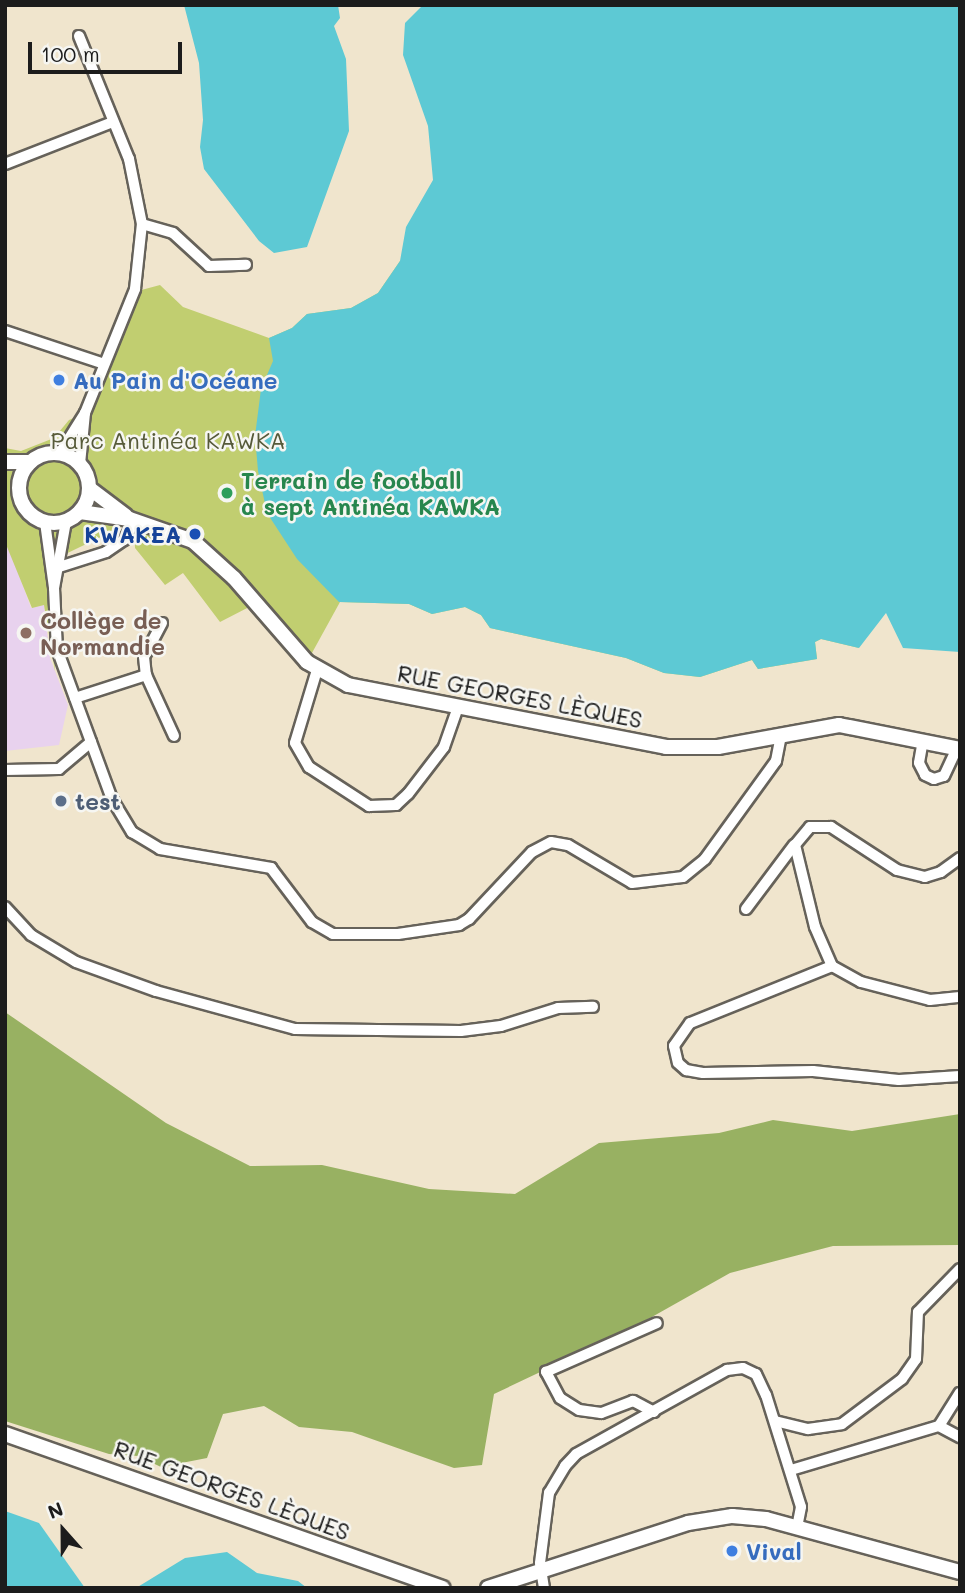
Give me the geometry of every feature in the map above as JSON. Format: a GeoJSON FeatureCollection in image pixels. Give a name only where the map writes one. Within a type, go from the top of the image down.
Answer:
{"type":"FeatureCollection","features":[{"type":"Feature","properties":{"kind":"main road"},"geometry":{"type":"LineString","coordinates":[[5,462],[30,462],[61,453],[80,464],[89,488],[80,512],[66,521],[45,523],[26,510],[18,489],[5,479]]}},
{"type":"Feature","properties":{"kind":"main road"},"geometry":{"type":"LineString","coordinates":[[18,489],[30,462]]}},
{"type":"Feature","properties":{"kind":"main road","name":"RUE GEORGES LÈQUES"},"geometry":{"type":"LineString","coordinates":[[89,488],[132,520]]}},
{"type":"Feature","properties":{"kind":"main road","name":"RUE GEORGES LÈQUES"},"geometry":{"type":"LineString","coordinates":[[80,512],[132,520],[179,534],[213,555],[317,670],[348,685],[682,749],[839,724],[958,749]]}},
{"type":"Feature","properties":{"kind":"main road","name":"RUE GEORGES LÈQUES"},"geometry":{"type":"LineString","coordinates":[[5,1434],[439,1587]]}},
{"type":"Feature","properties":{"kind":"main road"},"geometry":{"type":"LineString","coordinates":[[488,1588],[718,1516],[751,1517],[960,1572]]}},
{"type":"Feature","properties":{"kind":"street"},"geometry":{"type":"LineString","coordinates":[[61,453],[85,414],[135,289],[142,224],[129,159],[79,36]]}},
{"type":"Feature","properties":{"kind":"street"},"geometry":{"type":"LineString","coordinates":[[5,164],[113,122]]}},
{"type":"Feature","properties":{"kind":"street"},"geometry":{"type":"LineString","coordinates":[[142,224],[173,233],[209,265],[246,265]]}},
{"type":"Feature","properties":{"kind":"street"},"geometry":{"type":"LineString","coordinates":[[5,331],[104,364]]}},
{"type":"Feature","properties":{"kind":"street"},"geometry":{"type":"LineString","coordinates":[[80,464],[85,414]]}},
{"type":"Feature","properties":{"kind":"street"},"geometry":{"type":"LineString","coordinates":[[56,568],[106,552],[124,540],[132,520]]}},
{"type":"Feature","properties":{"kind":"street"},"geometry":{"type":"LineString","coordinates":[[54,588],[66,521]]}},
{"type":"Feature","properties":{"kind":"street"},"geometry":{"type":"LineString","coordinates":[[45,523],[54,588],[57,649],[121,817],[144,843],[175,853],[271,868],[312,922],[323,930],[346,936],[459,925],[469,919],[532,852],[551,842],[568,845],[632,883],[682,877],[705,859],[776,761],[781,735]]}},
{"type":"Feature","properties":{"kind":"street"},"geometry":{"type":"LineString","coordinates":[[162,623],[148,643],[146,675],[174,736]]}},
{"type":"Feature","properties":{"kind":"street"},"geometry":{"type":"LineString","coordinates":[[317,670],[295,743],[309,767],[369,806],[396,805],[408,794],[444,747],[458,707]]}},
{"type":"Feature","properties":{"kind":"street"},"geometry":{"type":"LineString","coordinates":[[75,698],[146,675]]}},
{"type":"Feature","properties":{"kind":"street"},"geometry":{"type":"LineString","coordinates":[[923,740],[921,770],[934,779],[944,776],[958,749]]}},
{"type":"Feature","properties":{"kind":"street"},"geometry":{"type":"LineString","coordinates":[[5,770],[59,769],[91,743]]}},
{"type":"Feature","properties":{"kind":"street"},"geometry":{"type":"LineString","coordinates":[[746,909],[810,827],[831,827],[897,870],[925,877],[960,858]]}},
{"type":"Feature","properties":{"kind":"street"},"geometry":{"type":"LineString","coordinates":[[794,845],[815,927],[832,966],[861,982],[930,1000],[960,997]]}},
{"type":"Feature","properties":{"kind":"street"},"geometry":{"type":"LineString","coordinates":[[5,907],[32,935],[76,962],[156,991],[295,1029],[461,1031],[501,1026],[558,1008],[593,1007]]}},
{"type":"Feature","properties":{"kind":"street"},"geometry":{"type":"LineString","coordinates":[[832,966],[690,1023],[681,1031],[674,1055],[686,1070],[702,1073],[813,1071],[899,1080],[960,1076]]}},
{"type":"Feature","properties":{"kind":"street"},"geometry":{"type":"LineString","coordinates":[[775,1421],[808,1429],[842,1424],[902,1379],[916,1359],[918,1312],[960,1269]]}},
{"type":"Feature","properties":{"kind":"street"},"geometry":{"type":"LineString","coordinates":[[654,1412],[633,1401],[601,1413],[579,1410],[560,1398],[546,1372],[657,1323]]}},
{"type":"Feature","properties":{"kind":"street"},"geometry":{"type":"LineString","coordinates":[[544,1588],[541,1572],[549,1493],[565,1466],[576,1454],[727,1370],[743,1368],[756,1374],[791,1470],[801,1510],[797,1528]]}},
{"type":"Feature","properties":{"kind":"street"},"geometry":{"type":"LineString","coordinates":[[791,1470],[939,1426],[960,1393]]}},
{"type":"Feature","properties":{"kind":"street"},"geometry":{"type":"LineString","coordinates":[[939,1426],[960,1437]]}},
{"type":"Feature","properties":{"kind":"shaded area","name":"Collège de Normandie"},"geometry":{"type":"Polygon","coordinates":[[[5,536],[31,608],[44,605],[50,658],[68,705],[59,745],[5,751],[5,536]]]}},
{"type":"Feature","properties":{"kind":"green space","name":"Parc Antinéa KAWKA"},"geometry":{"type":"Polygon","coordinates":[[[400,261],[822,620],[859,648],[821,639],[815,642],[817,659],[758,669],[752,660],[700,677],[664,673],[626,658],[490,628],[481,615],[465,607],[432,614],[409,604],[340,602],[307,662],[253,605],[220,622],[183,573],[165,585],[135,548],[134,521],[51,561],[55,671],[44,605],[32,608],[5,542],[5,448],[21,451],[54,438],[69,420],[85,413],[134,292],[160,285],[183,307],[269,338],[292,328],[307,314],[351,308],[378,293],[400,261]]]}},
{"type":"Feature","properties":{"kind":"green space"},"geometry":{"type":"Polygon","coordinates":[[[5,1012],[166,1123],[250,1166],[322,1165],[429,1189],[515,1194],[599,1143],[719,1133],[773,1120],[852,1131],[960,1114],[960,1245],[833,1246],[730,1273],[627,1331],[494,1394],[482,1465],[454,1468],[352,1432],[299,1427],[264,1406],[223,1414],[207,1458],[161,1467],[138,1456],[109,1454],[5,1421],[5,1012]]]}},
{"type":"Feature","properties":{"kind":"water"},"geometry":{"type":"Polygon","coordinates":[[[184,5],[338,5],[340,18],[334,26],[346,59],[349,131],[307,247],[274,253],[259,241],[204,169],[200,147],[203,120],[199,63],[184,5]]]}},
{"type":"Feature","properties":{"kind":"water"},"geometry":{"type":"Polygon","coordinates":[[[423,5],[960,5],[960,652],[903,648],[886,613],[859,648],[821,639],[815,642],[817,659],[758,669],[752,660],[700,677],[664,673],[626,658],[490,628],[481,615],[465,607],[432,614],[409,604],[339,602],[297,559],[267,513],[258,471],[255,436],[261,389],[273,361],[269,338],[292,328],[307,314],[351,308],[378,293],[400,261],[406,227],[433,180],[428,126],[403,55],[405,23],[423,5]]]}},
{"type":"Feature","properties":{"kind":"water"},"geometry":{"type":"Polygon","coordinates":[[[5,1511],[39,1523],[85,1588],[5,1588],[5,1511]]]}},
{"type":"Feature","properties":{"kind":"water"},"geometry":{"type":"Polygon","coordinates":[[[227,1552],[257,1573],[298,1581],[307,1588],[136,1588],[185,1558],[227,1552]]]}},
{"type":"Feature","properties":{"kind":"place","name":"Au Pain d'Océane"},"geometry":{"type":"Point","coordinates":[59,380]}},
{"type":"Feature","properties":{"kind":"place","name":"Terrain de football à sept Antinéa KAWKA"},"geometry":{"type":"Point","coordinates":[227,493]}},
{"type":"Feature","properties":{"kind":"place","name":"KWAKEA"},"geometry":{"type":"Point","coordinates":[195,534]}},
{"type":"Feature","properties":{"kind":"place","name":"Collège de Normandie"},"geometry":{"type":"Point","coordinates":[26,633]}},
{"type":"Feature","properties":{"kind":"place","name":"test"},"geometry":{"type":"Point","coordinates":[61,801]}},
{"type":"Feature","properties":{"kind":"place","name":"Vival"},"geometry":{"type":"Point","coordinates":[732,1551]}}]}
